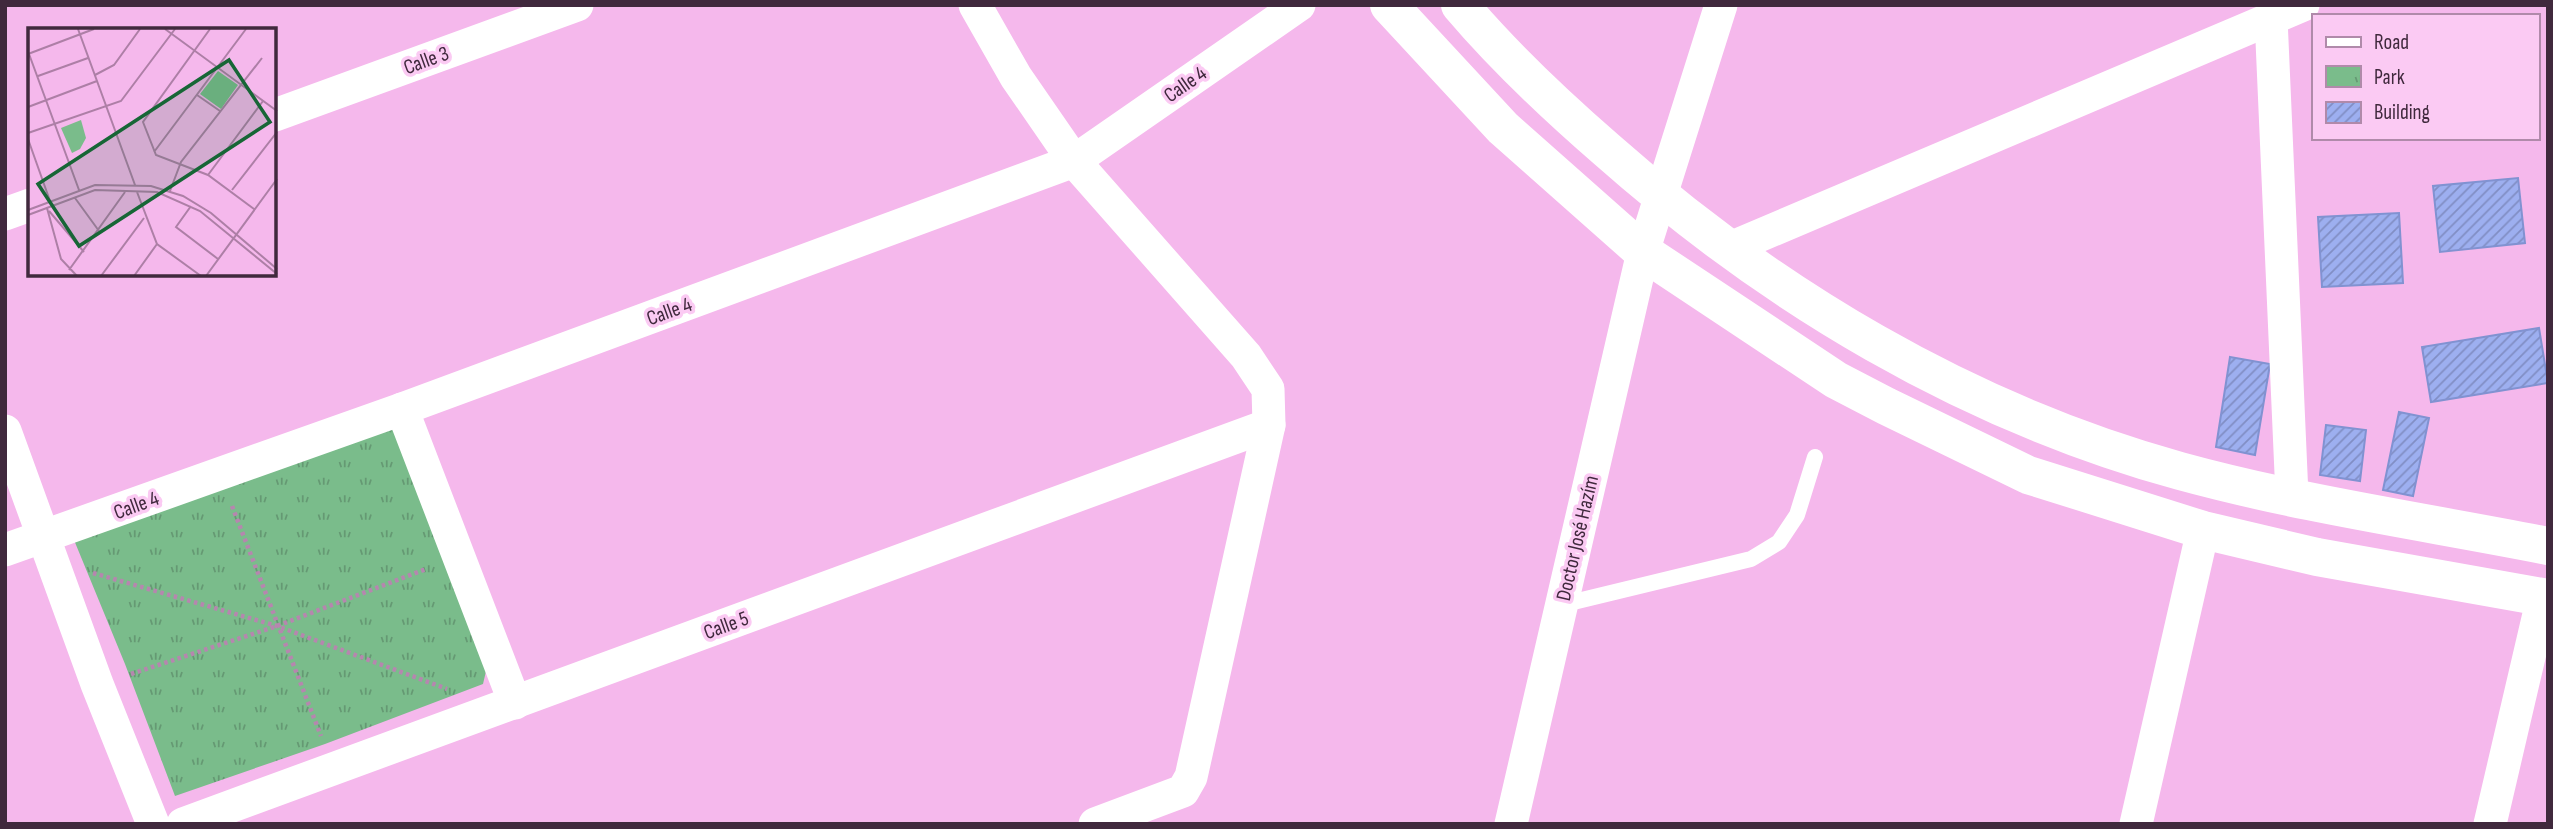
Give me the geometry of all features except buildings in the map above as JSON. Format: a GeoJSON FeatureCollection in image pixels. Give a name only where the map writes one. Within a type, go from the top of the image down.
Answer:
{"type":"FeatureCollection","features":[{"type":"Feature","properties":{"kind":"main road"},"geometry":{"type":"LineString","coordinates":[[1389,5],[1503,128],[1643,252],[1836,380],[1886,406],[2028,475],[2203,530],[2317,556],[2545,597]]}},
{"type":"Feature","properties":{"kind":"main road"},"geometry":{"type":"LineString","coordinates":[[1460,5],[1486,36],[1565,114],[1661,198],[1728,249],[1828,317],[1952,384],[2054,430],[2180,471],[2292,496],[2548,546]]}},
{"type":"Feature","properties":{"kind":"street","name":"Calle 3"},"geometry":{"type":"LineString","coordinates":[[276,115],[577,5]]}},
{"type":"Feature","properties":{"kind":"street"},"geometry":{"type":"LineString","coordinates":[[975,5],[1016,77],[1074,160],[1246,356],[1268,389],[1269,425],[1191,777],[1183,790],[1095,824]]}},
{"type":"Feature","properties":{"kind":"street","name":"Calle 4"},"geometry":{"type":"LineString","coordinates":[[5,550],[48,549],[220,475],[1074,160],[1299,5]]}},
{"type":"Feature","properties":{"kind":"street","name":"Doctor José Hazím"},"geometry":{"type":"LineString","coordinates":[[1511,824],[1643,252],[1721,5]]}},
{"type":"Feature","properties":{"kind":"street"},"geometry":{"type":"LineString","coordinates":[[1728,249],[2303,5]]}},
{"type":"Feature","properties":{"kind":"street"},"geometry":{"type":"LineString","coordinates":[[2271,18],[2292,496]]}},
{"type":"Feature","properties":{"kind":"street"},"geometry":{"type":"LineString","coordinates":[[5,214],[28,206]]}},
{"type":"Feature","properties":{"kind":"street"},"geometry":{"type":"LineString","coordinates":[[402,409],[459,556],[508,706]]}},
{"type":"Feature","properties":{"kind":"street","name":"Calle 5"},"geometry":{"type":"LineString","coordinates":[[183,824],[1269,425]]}},
{"type":"Feature","properties":{"kind":"street"},"geometry":{"type":"LineString","coordinates":[[5,431],[97,684],[153,824]]}},
{"type":"Feature","properties":{"kind":"street"},"geometry":{"type":"LineString","coordinates":[[2136,824],[2203,530]]}},
{"type":"Feature","properties":{"kind":"street"},"geometry":{"type":"LineString","coordinates":[[2490,824],[2545,597]]}},
{"type":"Feature","properties":{"kind":"lane"},"geometry":{"type":"LineString","coordinates":[[1561,606],[1751,559],[1779,542],[1797,515],[1815,457]]}},
{"type":"Feature","properties":{"kind":"path"},"geometry":{"type":"LineString","coordinates":[[220,475],[276,626],[334,769]]}},
{"type":"Feature","properties":{"kind":"path"},"geometry":{"type":"LineString","coordinates":[[48,549],[508,706]]}},
{"type":"Feature","properties":{"kind":"path"},"geometry":{"type":"LineString","coordinates":[[97,684],[276,626],[459,556]]}},
{"type":"Feature","properties":{"kind":"green space"},"geometry":{"type":"Polygon","coordinates":[[[397,423],[487,667],[483,684],[325,744],[175,796],[74,540],[397,423]]]}}]}
